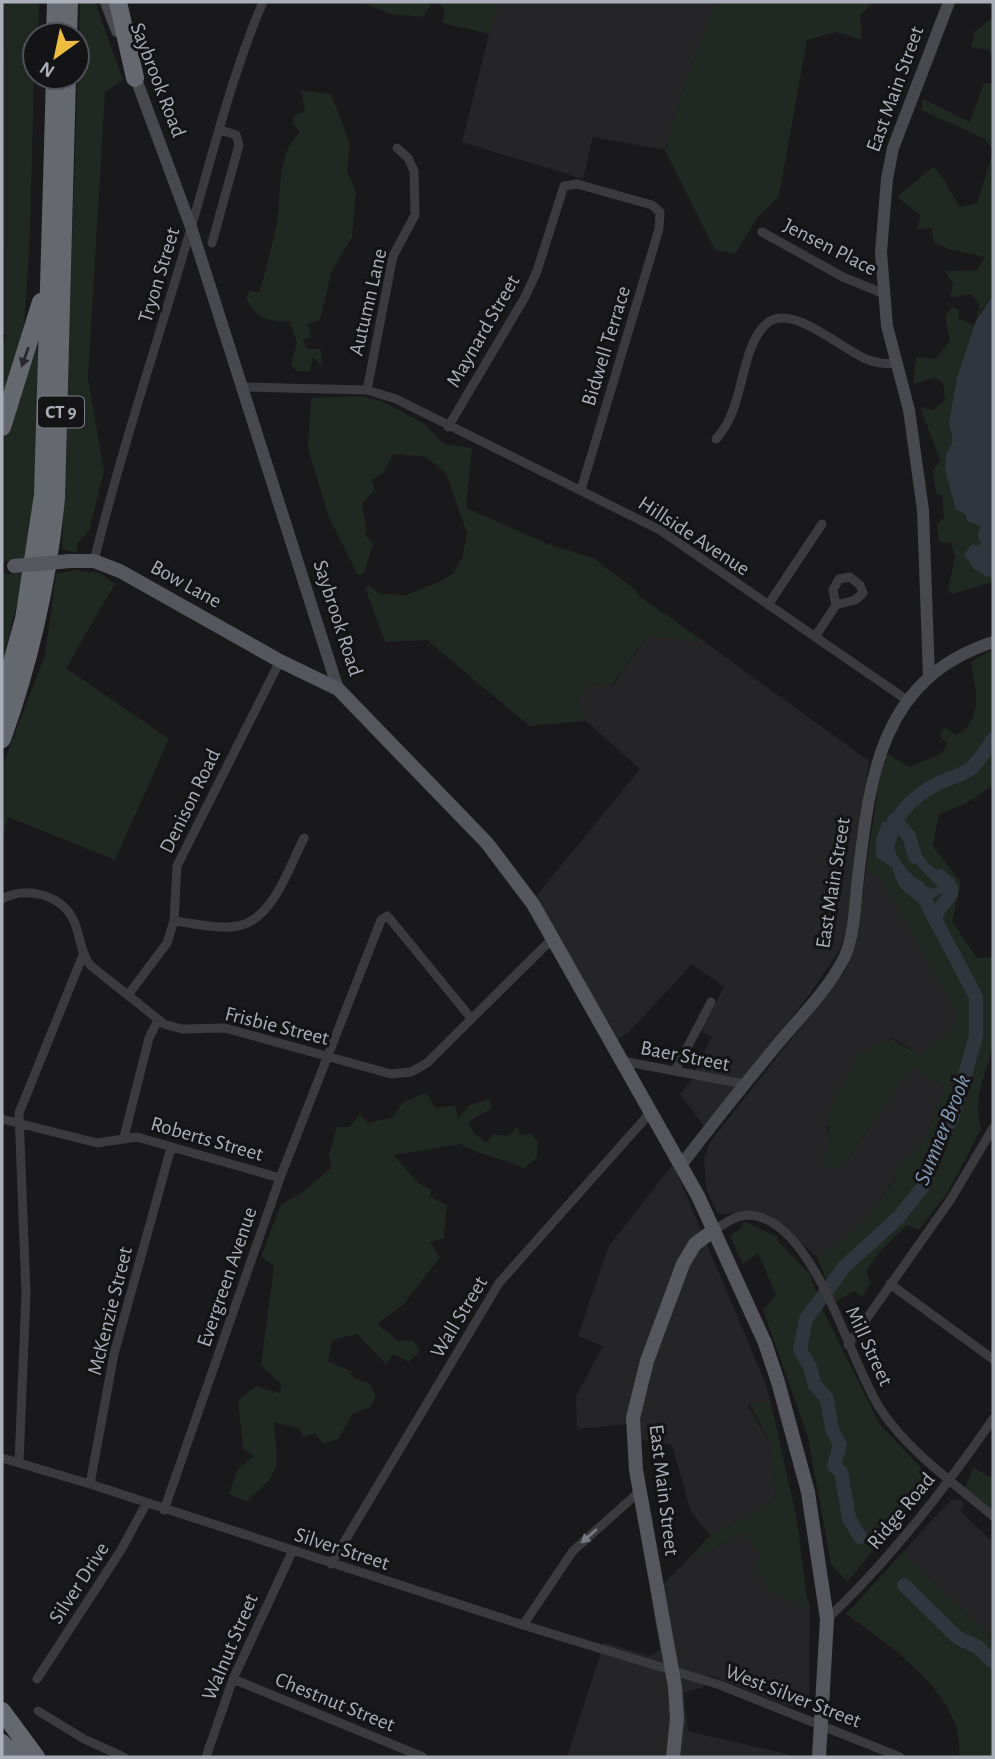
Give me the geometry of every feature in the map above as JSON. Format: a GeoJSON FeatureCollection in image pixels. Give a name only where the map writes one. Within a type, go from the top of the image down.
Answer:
{"type":"FeatureCollection","features":[{"type":"Feature","properties":{"kind":"highway"},"geometry":{"type":"LineString","coordinates":[[55,21],[56,2]]}},
{"type":"Feature","properties":{"kind":"highway"},"geometry":{"type":"LineString","coordinates":[[68,21],[69,2]]}},
{"type":"Feature","properties":{"kind":"highway"},"geometry":{"type":"LineString","coordinates":[[118,2],[135,78]]}},
{"type":"Feature","properties":{"kind":"highway","name":"CT 9"},"geometry":{"type":"LineString","coordinates":[[2,699],[24,619],[43,495],[54,91]]}},
{"type":"Feature","properties":{"kind":"highway","name":"CT 9"},"geometry":{"type":"LineString","coordinates":[[2,739],[37,623],[50,559],[57,498],[67,91]]}},
{"type":"Feature","properties":{"kind":"highway"},"geometry":{"type":"LineString","coordinates":[[2,427],[39,315],[53,169]]}},
{"type":"Feature","properties":{"kind":"highway"},"geometry":{"type":"LineString","coordinates":[[2,1712],[36,1757]]}},
{"type":"Feature","properties":{"kind":"highway"},"geometry":{"type":"LineString","coordinates":[[2,1743],[17,1757]]}},
{"type":"Feature","properties":{"kind":"main road","name":"Saybrook Road"},"geometry":{"type":"LineString","coordinates":[[106,2],[191,227],[338,689],[491,846],[515,876],[682,1164]]}},
{"type":"Feature","properties":{"kind":"main road","name":"East Main Street"},"geometry":{"type":"LineString","coordinates":[[682,1164],[821,991],[846,952],[873,774],[883,744],[907,700],[929,677],[923,510],[909,410],[887,326],[882,293],[884,211],[893,148],[949,2]]}},
{"type":"Feature","properties":{"kind":"main road","name":"Bow Lane"},"geometry":{"type":"LineString","coordinates":[[8,566],[94,561],[120,571],[280,661],[338,689]]}},
{"type":"Feature","properties":{"kind":"main road"},"geometry":{"type":"LineString","coordinates":[[929,677],[993,642]]}},
{"type":"Feature","properties":{"kind":"main road"},"geometry":{"type":"LineString","coordinates":[[682,1164],[765,1343],[784,1401],[808,1492],[827,1619],[819,1757]]}},
{"type":"Feature","properties":{"kind":"main road","name":"East Main Street"},"geometry":{"type":"LineString","coordinates":[[673,1757],[677,1704],[632,1435],[639,1388],[683,1264],[695,1244],[714,1230]]}},
{"type":"Feature","properties":{"kind":"street","name":"Tryon Street"},"geometry":{"type":"LineString","coordinates":[[94,561],[108,502],[191,227],[263,2]]}},
{"type":"Feature","properties":{"kind":"street"},"geometry":{"type":"LineString","coordinates":[[212,243],[239,145],[236,135],[221,130]]}},
{"type":"Feature","properties":{"kind":"street","name":"Autumn Lane"},"geometry":{"type":"LineString","coordinates":[[367,390],[393,256],[415,215],[414,171],[408,158],[397,148]]}},
{"type":"Feature","properties":{"kind":"street","name":"Maynard Street"},"geometry":{"type":"LineString","coordinates":[[448,427],[525,297],[537,271],[564,186],[577,184],[643,202],[660,212]]}},
{"type":"Feature","properties":{"kind":"street","name":"Bidwell Terrace"},"geometry":{"type":"LineString","coordinates":[[580,490],[659,229],[660,212]]}},
{"type":"Feature","properties":{"kind":"street","name":"Jensen Place"},"geometry":{"type":"LineString","coordinates":[[762,232],[843,277],[882,293]]}},
{"type":"Feature","properties":{"kind":"street"},"geometry":{"type":"LineString","coordinates":[[716,439],[730,419],[757,337],[765,325],[777,317],[793,318],[865,359],[883,364],[898,363]]}},
{"type":"Feature","properties":{"kind":"street","name":"Hillside Avenue"},"geometry":{"type":"LineString","coordinates":[[243,387],[367,390],[396,399],[660,530],[907,700]]}},
{"type":"Feature","properties":{"kind":"street"},"geometry":{"type":"LineString","coordinates":[[768,605],[822,524]]}},
{"type":"Feature","properties":{"kind":"street"},"geometry":{"type":"LineString","coordinates":[[815,637],[836,605]]}},
{"type":"Feature","properties":{"kind":"street","name":"Denison Road"},"geometry":{"type":"LineString","coordinates":[[128,995],[160,955],[174,921],[177,866],[280,661]]}},
{"type":"Feature","properties":{"kind":"street"},"geometry":{"type":"LineString","coordinates":[[174,921],[237,926],[255,919],[268,905],[304,838]]}},
{"type":"Feature","properties":{"kind":"street"},"geometry":{"type":"LineString","coordinates":[[2,899],[10,895],[35,893],[57,901],[73,919],[83,955],[19,1113],[26,1294],[19,1462]]}},
{"type":"Feature","properties":{"kind":"street","name":"Evergreen Avenue"},"geometry":{"type":"LineString","coordinates":[[163,1510],[325,1056],[377,927],[385,917],[471,1018]]}},
{"type":"Feature","properties":{"kind":"street","name":"Frisbie Street"},"geometry":{"type":"LineString","coordinates":[[83,955],[158,1020],[182,1028],[225,1028],[402,1075],[427,1063],[552,939]]}},
{"type":"Feature","properties":{"kind":"street"},"geometry":{"type":"LineString","coordinates":[[675,1072],[711,1002]]}},
{"type":"Feature","properties":{"kind":"street"},"geometry":{"type":"LineString","coordinates":[[124,1137],[149,1038],[158,1020]]}},
{"type":"Feature","properties":{"kind":"street","name":"Baer Street"},"geometry":{"type":"LineString","coordinates":[[621,1061],[744,1084]]}},
{"type":"Feature","properties":{"kind":"street","name":"Wall Street"},"geometry":{"type":"LineString","coordinates":[[331,1564],[499,1283],[651,1112]]}},
{"type":"Feature","properties":{"kind":"street","name":"Roberts Street"},"geometry":{"type":"LineString","coordinates":[[2,1119],[97,1143],[137,1137],[280,1178]]}},
{"type":"Feature","properties":{"kind":"street"},"geometry":{"type":"LineString","coordinates":[[848,1345],[951,1199],[993,1128]]}},
{"type":"Feature","properties":{"kind":"street","name":"McKenzie Street"},"geometry":{"type":"LineString","coordinates":[[90,1484],[114,1354],[171,1148]]}},
{"type":"Feature","properties":{"kind":"street","name":"Mill Street"},"geometry":{"type":"LineString","coordinates":[[714,1230],[737,1217],[754,1216],[795,1242],[815,1272],[881,1411],[950,1480],[993,1516]]}},
{"type":"Feature","properties":{"kind":"street"},"geometry":{"type":"LineString","coordinates":[[890,1284],[993,1359]]}},
{"type":"Feature","properties":{"kind":"street","name":"Ridge Road"},"geometry":{"type":"LineString","coordinates":[[827,1619],[863,1583],[950,1480],[993,1419]]}},
{"type":"Feature","properties":{"kind":"street","name":"Silver Street"},"geometry":{"type":"LineString","coordinates":[[2,1458],[90,1484],[292,1552],[672,1670]]}},
{"type":"Feature","properties":{"kind":"street"},"geometry":{"type":"LineString","coordinates":[[523,1625],[573,1551],[640,1491]]}},
{"type":"Feature","properties":{"kind":"street","name":"Silver Drive"},"geometry":{"type":"LineString","coordinates":[[37,1679],[121,1550],[146,1504]]}},
{"type":"Feature","properties":{"kind":"street","name":"Walnut Street"},"geometry":{"type":"LineString","coordinates":[[206,1757],[233,1679],[292,1552]]}},
{"type":"Feature","properties":{"kind":"street","name":"West Silver Street"},"geometry":{"type":"LineString","coordinates":[[672,1670],[900,1757]]}},
{"type":"Feature","properties":{"kind":"street","name":"Chestnut Street"},"geometry":{"type":"LineString","coordinates":[[233,1679],[423,1757]]}},
{"type":"Feature","properties":{"kind":"street"},"geometry":{"type":"LineString","coordinates":[[38,1711],[84,1739],[124,1757]]}},
{"type":"Feature","properties":{"kind":"shaded area"},"geometry":{"type":"Polygon","coordinates":[[[2,2],[8,2],[7,335],[2,333],[2,2]]]}},
{"type":"Feature","properties":{"kind":"shaded area"},"geometry":{"type":"Polygon","coordinates":[[[8,2],[39,2],[38,21],[21,21],[21,91],[34,91],[30,235],[23,341],[2,399],[2,349],[7,335],[8,2]]]}},
{"type":"Feature","properties":{"kind":"shaded area"},"geometry":{"type":"Polygon","coordinates":[[[80,2],[95,2],[123,80],[105,92],[88,378],[104,471],[89,531],[78,542],[77,553],[62,549],[77,91],[91,91],[91,21],[79,21],[80,2]]]}},
{"type":"Feature","properties":{"kind":"shaded area"},"geometry":{"type":"Polygon","coordinates":[[[361,2],[432,2],[423,17],[390,14],[361,2]]]}},
{"type":"Feature","properties":{"kind":"shaded area"},"geometry":{"type":"Polygon","coordinates":[[[435,2],[497,2],[490,34],[442,23],[445,9],[435,2]]]}},
{"type":"Feature","properties":{"kind":"shaded area"},"geometry":{"type":"Polygon","coordinates":[[[497,2],[715,2],[680,98],[665,150],[593,137],[583,179],[462,142],[497,2]]]}},
{"type":"Feature","properties":{"kind":"shaded area"},"geometry":{"type":"Polygon","coordinates":[[[715,2],[874,2],[860,15],[862,40],[836,32],[807,40],[779,196],[757,218],[735,254],[715,250],[665,150],[680,98],[715,2]]]}},
{"type":"Feature","properties":{"kind":"shaded area"},"geometry":{"type":"Polygon","coordinates":[[[992,18],[993,59],[989,50],[971,47],[975,31],[992,18]]]}},
{"type":"Feature","properties":{"kind":"shaded area"},"geometry":{"type":"Polygon","coordinates":[[[984,83],[993,83],[993,150],[985,139],[921,110],[923,99],[970,122],[984,83]]]}},
{"type":"Feature","properties":{"kind":"shaded area"},"geometry":{"type":"Polygon","coordinates":[[[301,90],[331,94],[350,144],[347,172],[356,192],[352,237],[331,273],[320,320],[308,324],[311,337],[303,340],[307,349],[321,349],[322,367],[313,357],[310,371],[297,371],[291,365],[297,343],[290,322],[264,318],[246,298],[250,291],[259,292],[266,268],[278,216],[283,164],[292,142],[300,133],[293,123],[293,117],[305,110],[301,90]]]}},
{"type":"Feature","properties":{"kind":"shaded area"},"geometry":{"type":"Polygon","coordinates":[[[993,152],[993,295],[980,312],[993,322],[993,582],[952,594],[948,589],[955,557],[951,543],[939,542],[937,524],[944,518],[942,495],[936,493],[933,471],[940,460],[920,407],[933,410],[945,400],[943,383],[934,378],[913,384],[916,357],[935,359],[950,341],[945,316],[952,307],[959,310],[959,319],[975,325],[980,305],[971,294],[950,298],[953,284],[945,271],[977,270],[985,257],[948,249],[934,242],[931,228],[916,230],[921,216],[897,197],[933,167],[945,181],[960,207],[977,203],[993,152]]]}},
{"type":"Feature","properties":{"kind":"shaded area"},"geometry":{"type":"Polygon","coordinates":[[[993,295],[993,576],[987,577],[973,568],[964,554],[973,544],[979,546],[980,526],[967,521],[966,515],[956,509],[945,470],[946,455],[953,441],[949,423],[957,378],[976,321],[993,295]]]}},
{"type":"Feature","properties":{"kind":"shaded area"},"geometry":{"type":"Polygon","coordinates":[[[36,344],[39,354],[36,476],[27,558],[2,561],[2,444],[36,344]]]}},
{"type":"Feature","properties":{"kind":"shaded area"},"geometry":{"type":"Polygon","coordinates":[[[362,396],[384,402],[423,423],[444,444],[472,448],[466,508],[548,544],[593,558],[635,589],[639,596],[709,645],[670,637],[647,637],[611,686],[590,684],[578,699],[586,721],[529,726],[427,640],[385,642],[365,588],[369,585],[379,594],[406,595],[441,581],[453,573],[462,558],[467,533],[446,473],[426,457],[394,454],[383,473],[372,480],[375,490],[362,504],[367,531],[365,535],[373,544],[364,573],[358,575],[328,515],[308,448],[311,398],[362,396]]]}},
{"type":"Feature","properties":{"kind":"shaded area"},"geometry":{"type":"Polygon","coordinates":[[[75,570],[101,573],[115,584],[66,668],[169,739],[115,860],[8,817],[2,841],[2,767],[45,655],[56,574],[75,570]]]}},
{"type":"Feature","properties":{"kind":"shaded area"},"geometry":{"type":"Polygon","coordinates":[[[24,573],[2,667],[2,574],[24,573]]]}},
{"type":"Feature","properties":{"kind":"shaded area"},"geometry":{"type":"Polygon","coordinates":[[[647,637],[670,637],[709,645],[869,761],[848,928],[840,949],[807,998],[704,1126],[680,1094],[698,1073],[695,1071],[712,1037],[701,1031],[724,987],[692,964],[629,1032],[616,1041],[598,1013],[537,895],[640,769],[586,721],[578,699],[590,684],[612,686],[647,637]]]}},
{"type":"Feature","properties":{"kind":"shaded area"},"geometry":{"type":"Polygon","coordinates":[[[993,649],[993,785],[965,804],[939,814],[933,846],[961,883],[952,921],[977,958],[993,957],[993,1039],[978,1103],[981,1129],[948,1192],[919,1230],[907,1225],[880,1251],[866,1272],[871,1282],[862,1297],[854,1291],[835,1302],[817,1257],[853,1231],[878,1203],[896,1178],[891,1175],[924,1141],[944,1088],[912,1066],[847,1160],[837,1169],[821,1165],[830,1140],[826,1115],[859,1054],[890,1038],[919,1055],[954,1028],[957,1014],[883,881],[866,871],[879,779],[887,754],[910,767],[942,753],[948,743],[939,736],[944,727],[957,735],[966,728],[972,720],[976,702],[971,662],[993,649]]]}},
{"type":"Feature","properties":{"kind":"shaded area"},"geometry":{"type":"Polygon","coordinates":[[[883,821],[891,823],[895,851],[914,877],[932,889],[938,887],[918,866],[908,843],[910,839],[928,863],[955,886],[921,905],[906,893],[897,881],[892,867],[876,857],[876,839],[883,821]]]}},
{"type":"Feature","properties":{"kind":"shaded area"},"geometry":{"type":"Polygon","coordinates":[[[869,845],[963,1026],[919,1055],[892,1037],[859,1054],[826,1128],[830,1140],[821,1165],[847,1160],[912,1065],[944,1088],[924,1141],[892,1175],[896,1177],[870,1215],[849,1238],[817,1257],[787,1230],[751,1212],[721,1214],[716,1211],[706,1188],[704,1158],[710,1142],[845,971],[857,939],[869,845]]]}},
{"type":"Feature","properties":{"kind":"shaded area"},"geometry":{"type":"Polygon","coordinates":[[[426,1093],[436,1108],[455,1105],[458,1119],[469,1105],[490,1099],[492,1108],[468,1122],[475,1134],[486,1143],[493,1134],[507,1136],[518,1127],[520,1135],[531,1133],[538,1142],[537,1157],[524,1169],[461,1144],[394,1155],[418,1183],[431,1189],[430,1197],[447,1205],[444,1238],[430,1242],[440,1257],[403,1305],[377,1324],[399,1341],[413,1340],[420,1351],[409,1362],[394,1354],[386,1364],[357,1334],[332,1340],[328,1361],[351,1371],[353,1378],[369,1383],[376,1397],[369,1408],[353,1414],[338,1439],[323,1444],[315,1433],[303,1437],[298,1428],[274,1422],[275,1468],[267,1482],[246,1502],[229,1494],[237,1470],[254,1456],[243,1449],[238,1400],[256,1386],[280,1393],[281,1384],[261,1365],[274,1266],[261,1257],[281,1204],[300,1194],[331,1168],[329,1154],[337,1127],[349,1127],[360,1114],[368,1123],[393,1117],[403,1102],[426,1093]]]}},
{"type":"Feature","properties":{"kind":"shaded area"},"geometry":{"type":"Polygon","coordinates":[[[673,1164],[765,1382],[771,1403],[750,1403],[748,1406],[770,1443],[776,1499],[710,1535],[691,1512],[672,1445],[627,1437],[627,1424],[577,1429],[576,1396],[603,1346],[578,1336],[608,1247],[673,1164]]]}},
{"type":"Feature","properties":{"kind":"shaded area"},"geometry":{"type":"Polygon","coordinates":[[[743,1221],[778,1237],[777,1240],[810,1274],[821,1306],[879,1423],[928,1475],[927,1486],[847,1582],[831,1564],[808,1437],[763,1310],[776,1295],[758,1253],[743,1264],[730,1236],[742,1227],[743,1221]]]}},
{"type":"Feature","properties":{"kind":"shaded area"},"geometry":{"type":"Polygon","coordinates":[[[749,1403],[771,1403],[797,1520],[807,1599],[804,1611],[769,1591],[754,1566],[761,1556],[742,1532],[710,1553],[691,1556],[710,1535],[776,1499],[770,1443],[749,1403]]]}},
{"type":"Feature","properties":{"kind":"shaded area"},"geometry":{"type":"Polygon","coordinates":[[[973,1468],[993,1478],[993,1512],[965,1488],[973,1468]]]}},
{"type":"Feature","properties":{"kind":"shaded area"},"geometry":{"type":"Polygon","coordinates":[[[959,1499],[965,1504],[960,1511],[993,1542],[993,1638],[902,1553],[950,1501],[959,1499]]]}},
{"type":"Feature","properties":{"kind":"shaded area"},"geometry":{"type":"Polygon","coordinates":[[[742,1532],[803,1610],[807,1599],[810,1604],[809,1702],[806,1708],[788,1706],[709,1675],[703,1687],[684,1693],[688,1731],[799,1757],[567,1757],[604,1642],[650,1656],[660,1650],[651,1597],[691,1556],[710,1553],[742,1532]]]}},
{"type":"Feature","properties":{"kind":"shaded area"},"geometry":{"type":"Polygon","coordinates":[[[902,1553],[993,1638],[993,1757],[959,1757],[958,1735],[951,1714],[938,1694],[903,1657],[846,1614],[902,1553]]]}},
{"type":"Feature","properties":{"kind":"waterway","name":"Sumner Brook"},"geometry":{"type":"LineString","coordinates":[[888,844],[900,815],[912,801],[939,783],[969,770],[993,739]]}},
{"type":"Feature","properties":{"kind":"waterway"},"geometry":{"type":"LineString","coordinates":[[894,820],[909,836],[915,857]]}},
{"type":"Feature","properties":{"kind":"waterway"},"geometry":{"type":"LineString","coordinates":[[936,917],[951,892],[951,887],[939,876]]}},
{"type":"Feature","properties":{"kind":"waterway","name":"Sumner Brook"},"geometry":{"type":"LineString","coordinates":[[860,1537],[849,1518],[841,1472],[834,1466],[840,1445],[832,1429],[827,1399],[815,1385],[810,1367],[800,1350],[806,1319],[845,1266],[898,1218],[922,1188],[944,1129],[952,1119],[976,1036],[976,997],[918,887]]}},
{"type":"Feature","properties":{"kind":"waterway","name":"Sumner Brook"},"geometry":{"type":"LineString","coordinates":[[904,1585],[958,1638],[978,1647],[993,1662]]}}]}
